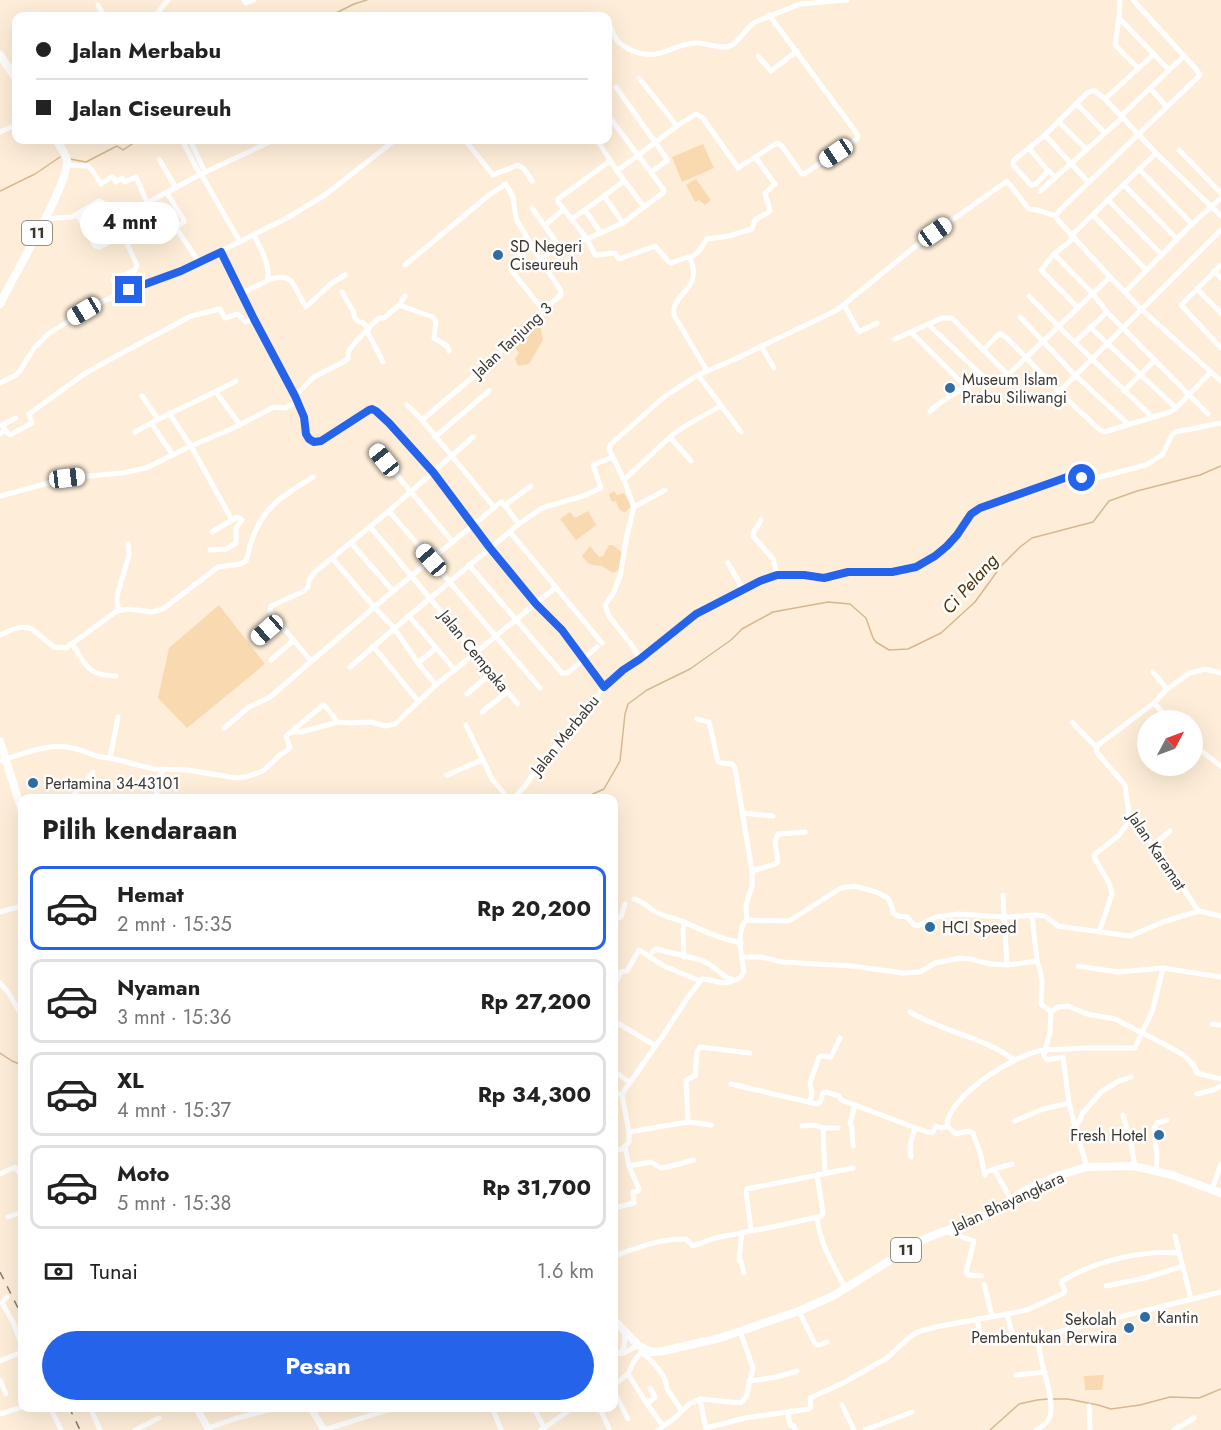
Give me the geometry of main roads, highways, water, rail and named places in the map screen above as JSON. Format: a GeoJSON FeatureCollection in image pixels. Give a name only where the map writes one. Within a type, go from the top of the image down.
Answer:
{"type":"FeatureCollection","features":[{"type":"Feature","properties":{"kind":"highway"},"geometry":{"type":"LineString","coordinates":[[0,55],[12,72]]}},
{"type":"Feature","properties":{"kind":"highway","name":"11"},"geometry":{"type":"LineString","coordinates":[[1,297],[64,178],[67,163],[61,144]]}},
{"type":"Feature","properties":{"kind":"highway"},"geometry":{"type":"LineString","coordinates":[[0,741],[3,760],[18,800]]}},
{"type":"Feature","properties":{"kind":"highway","name":"Jalan Bhayangkara"},"geometry":{"type":"LineString","coordinates":[[618,1325],[641,1349],[651,1352],[720,1338],[799,1311],[833,1296],[913,1246],[992,1213],[1039,1184],[1087,1167],[1135,1167],[1156,1171],[1221,1193]]}},
{"type":"Feature","properties":{"kind":"main road"},"geometry":{"type":"LineString","coordinates":[[199,1412],[208,1429]]}},
{"type":"Feature","properties":{"kind":"main road"},"geometry":{"type":"LineString","coordinates":[[313,1412],[324,1430]]}},
{"type":"Feature","properties":{"kind":"waterway"},"geometry":{"type":"LineString","coordinates":[[338,12],[367,0]]}},
{"type":"Feature","properties":{"kind":"waterway"},"geometry":{"type":"LineString","coordinates":[[70,159],[86,162],[117,146],[123,150],[132,144]]}},
{"type":"Feature","properties":{"kind":"waterway"},"geometry":{"type":"LineString","coordinates":[[0,191],[35,174],[60,157]]}},
{"type":"Feature","properties":{"kind":"waterway","name":"Ci Pelang"},"geometry":{"type":"LineString","coordinates":[[593,794],[604,789],[620,761],[628,704],[647,690],[690,669],[731,640],[742,629],[773,612],[828,602],[850,604],[866,618],[876,642],[889,650],[908,649],[941,633],[975,602],[1001,566],[1032,538],[1093,522],[1109,501],[1137,491],[1200,475],[1221,466]]}},
{"type":"Feature","properties":{"kind":"waterway","name":"Ci Pelang"},"geometry":{"type":"LineString","coordinates":[[0,1053],[18,1063]]}},
{"type":"Feature","properties":{"kind":"waterway"},"geometry":{"type":"LineString","coordinates":[[1053,1399],[1068,1399],[1111,1409],[1140,1405],[1170,1397],[1199,1398],[1221,1389]]}},
{"type":"Feature","properties":{"kind":"waterway"},"geometry":{"type":"LineString","coordinates":[[990,1430],[1019,1404],[1048,1399]]}},
{"type":"Feature","properties":{"kind":"railway"},"geometry":{"type":"LineString","coordinates":[[0,1272],[18,1308]]}},
{"type":"Feature","properties":{"kind":"railway"},"geometry":{"type":"LineString","coordinates":[[71,1412],[80,1430]]}},
{"type":"Feature","properties":{"kind":"place","name":"SD Negeri Ciseureuh"},"geometry":{"type":"Point","coordinates":[498,255]}},
{"type":"Feature","properties":{"kind":"place","name":"Museum Islam Prabu Siliwangi"},"geometry":{"type":"Point","coordinates":[950,388]}},
{"type":"Feature","properties":{"kind":"place","name":"Pertamina 34-43101"},"geometry":{"type":"Point","coordinates":[33,783]}},
{"type":"Feature","properties":{"kind":"place","name":"HCI Speed"},"geometry":{"type":"Point","coordinates":[930,927]}},
{"type":"Feature","properties":{"kind":"place","name":"Fresh Hotel"},"geometry":{"type":"Point","coordinates":[1159,1135]}},
{"type":"Feature","properties":{"kind":"place","name":"Kantin"},"geometry":{"type":"Point","coordinates":[1145,1317]}},
{"type":"Feature","properties":{"kind":"place","name":"Sekolah Pembentukan Perwira"},"geometry":{"type":"Point","coordinates":[1129,1328]}}]}
